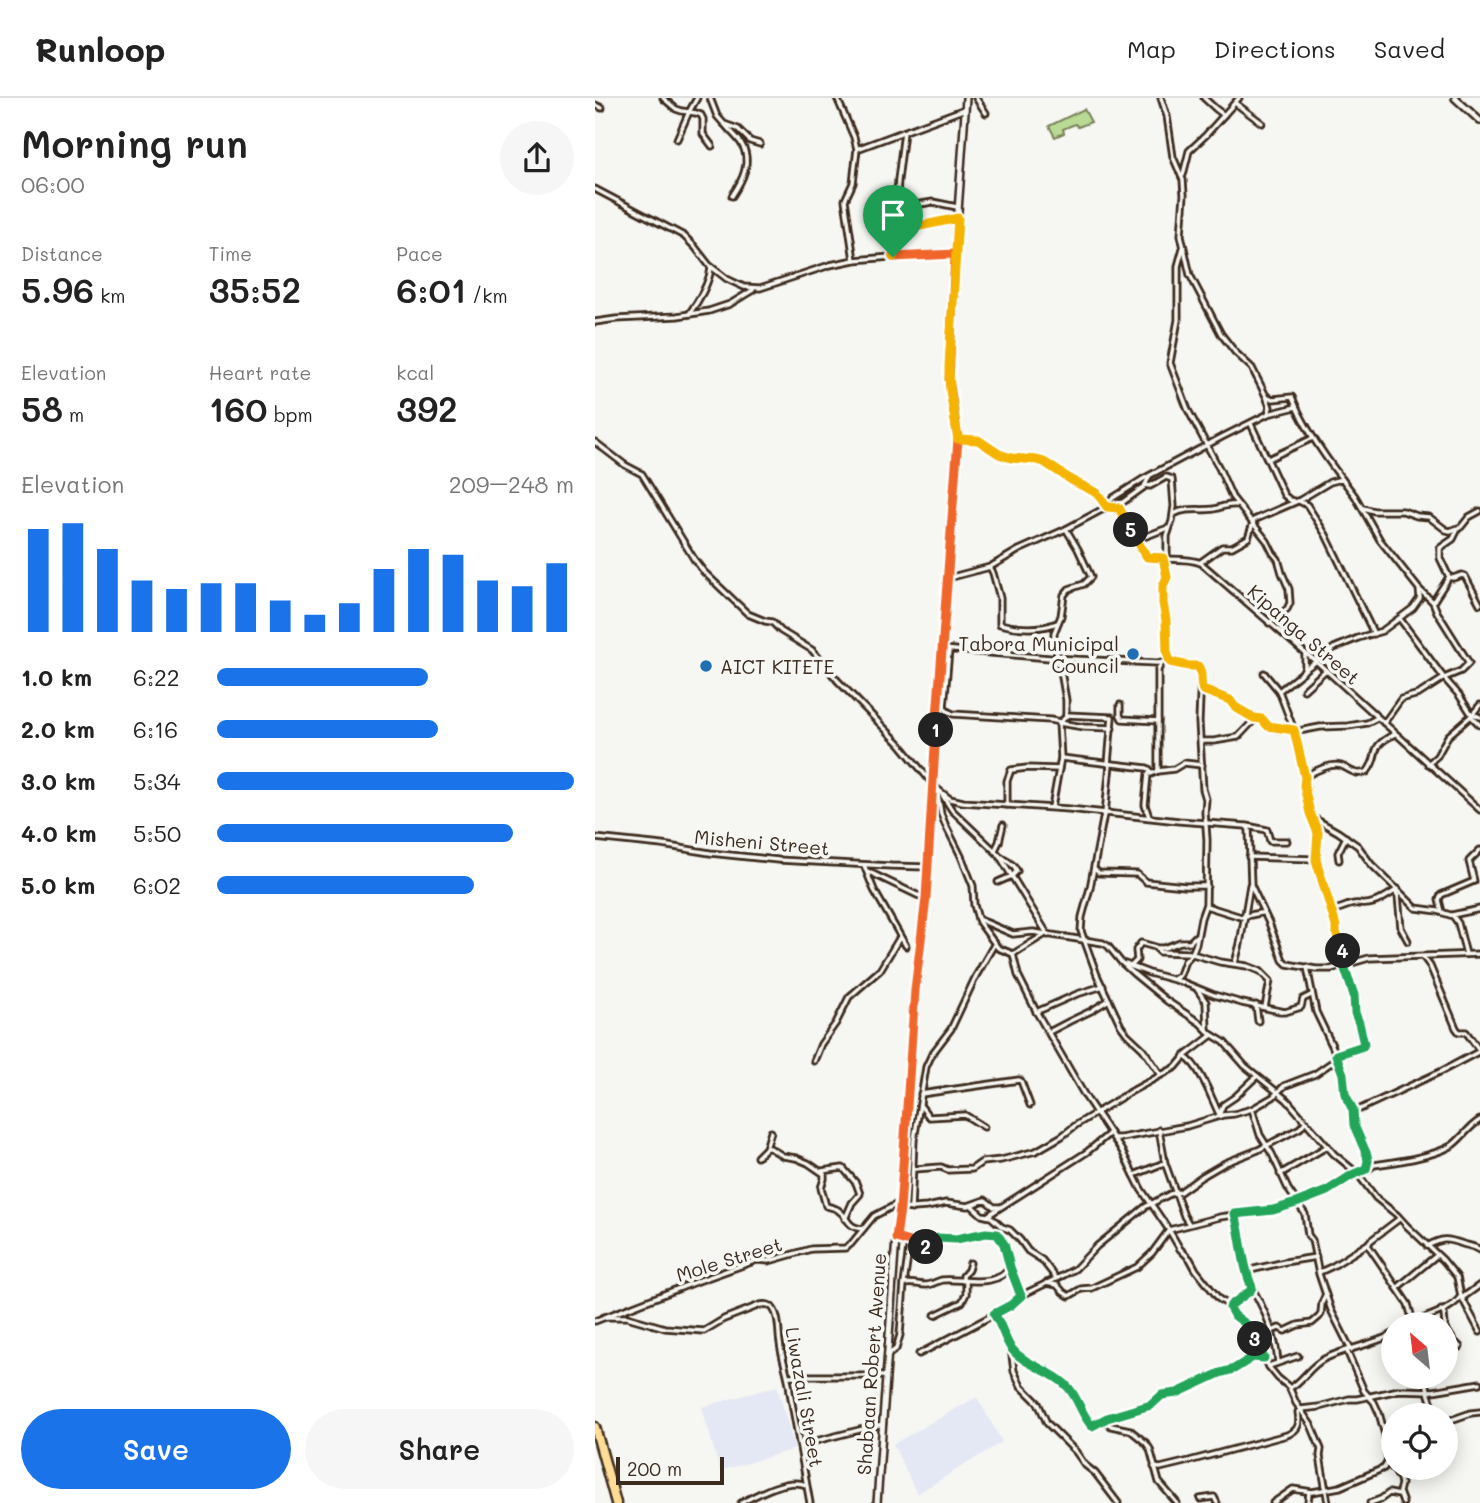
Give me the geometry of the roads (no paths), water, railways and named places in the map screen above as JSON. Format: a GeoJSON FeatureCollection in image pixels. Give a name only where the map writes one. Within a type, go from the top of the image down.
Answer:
{"type":"FeatureCollection","features":[{"type":"Feature","properties":{"kind":"highway"},"geometry":{"type":"LineString","coordinates":[[595,1427],[599,1456],[616,1503]]}},
{"type":"Feature","properties":{"kind":"street"},"geometry":{"type":"LineString","coordinates":[[663,98],[675,108],[699,114],[702,117],[703,134],[712,146]]}},
{"type":"Feature","properties":{"kind":"street"},"geometry":{"type":"LineString","coordinates":[[677,139],[698,98]]}},
{"type":"Feature","properties":{"kind":"street"},"geometry":{"type":"LineString","coordinates":[[710,98],[719,119],[741,143],[745,158],[743,177],[732,196]]}},
{"type":"Feature","properties":{"kind":"street"},"geometry":{"type":"LineString","coordinates":[[837,98],[857,149],[853,183],[845,201],[854,260]]}},
{"type":"Feature","properties":{"kind":"street","name":"Shabaan Robert Avenue"},"geometry":{"type":"LineString","coordinates":[[877,1503],[915,990],[936,787],[941,649],[958,439],[949,379],[966,98]]}},
{"type":"Feature","properties":{"kind":"street"},"geometry":{"type":"LineString","coordinates":[[976,98],[986,113]]}},
{"type":"Feature","properties":{"kind":"street"},"geometry":{"type":"LineString","coordinates":[[1161,98],[1167,116],[1173,157],[1183,177]]}},
{"type":"Feature","properties":{"kind":"street"},"geometry":{"type":"LineString","coordinates":[[1204,98],[1224,115]]}},
{"type":"Feature","properties":{"kind":"street"},"geometry":{"type":"LineString","coordinates":[[1239,98],[1189,151],[1183,177],[1181,235],[1191,275],[1221,334],[1252,368],[1270,407],[1268,414]]}},
{"type":"Feature","properties":{"kind":"street"},"geometry":{"type":"LineString","coordinates":[[1455,98],[1480,121]]}},
{"type":"Feature","properties":{"kind":"street"},"geometry":{"type":"LineString","coordinates":[[1235,103],[1262,123]]}},
{"type":"Feature","properties":{"kind":"street"},"geometry":{"type":"LineString","coordinates":[[595,105],[602,108]]}},
{"type":"Feature","properties":{"kind":"street"},"geometry":{"type":"LineString","coordinates":[[857,149],[965,109]]}},
{"type":"Feature","properties":{"kind":"street"},"geometry":{"type":"LineString","coordinates":[[726,126],[738,129],[750,141],[760,145]]}},
{"type":"Feature","properties":{"kind":"street"},"geometry":{"type":"LineString","coordinates":[[893,257],[899,158],[904,132]]}},
{"type":"Feature","properties":{"kind":"street"},"geometry":{"type":"LineString","coordinates":[[595,189],[684,236],[721,276],[739,285],[755,288],[854,260],[955,254]]}},
{"type":"Feature","properties":{"kind":"street"},"geometry":{"type":"LineString","coordinates":[[896,208],[933,202],[959,207]]}},
{"type":"Feature","properties":{"kind":"street"},"geometry":{"type":"LineString","coordinates":[[896,229],[958,218]]}},
{"type":"Feature","properties":{"kind":"street"},"geometry":{"type":"LineString","coordinates":[[1183,247],[1178,266],[1178,320],[1170,363],[1188,410],[1232,498],[1278,559],[1290,598],[1288,608],[1269,623]]}},
{"type":"Feature","properties":{"kind":"street"},"geometry":{"type":"LineString","coordinates":[[689,314],[699,300],[711,274],[711,267]]}},
{"type":"Feature","properties":{"kind":"street"},"geometry":{"type":"LineString","coordinates":[[595,322],[689,314],[723,307],[755,288]]}},
{"type":"Feature","properties":{"kind":"street"},"geometry":{"type":"LineString","coordinates":[[1266,396],[1273,399],[1292,397],[1313,438],[1355,496],[1380,540],[1419,589],[1433,602],[1469,663],[1457,673],[1419,694],[1401,699],[1384,723]]}},
{"type":"Feature","properties":{"kind":"street"},"geometry":{"type":"LineString","coordinates":[[948,578],[990,567],[1066,529],[1206,445],[1268,414],[1296,407]]}},
{"type":"Feature","properties":{"kind":"street"},"geometry":{"type":"LineString","coordinates":[[1250,424],[1284,495],[1290,500],[1307,505],[1326,535],[1374,634]]}},
{"type":"Feature","properties":{"kind":"street"},"geometry":{"type":"LineString","coordinates":[[1267,459],[1313,438]]}},
{"type":"Feature","properties":{"kind":"street"},"geometry":{"type":"LineString","coordinates":[[958,439],[978,440],[999,454],[1011,458],[1044,462],[1097,493],[1106,505],[1122,511],[1147,557],[1201,562],[1222,547],[1232,547],[1248,538],[1254,520],[1330,482],[1342,479]]}},
{"type":"Feature","properties":{"kind":"street"},"geometry":{"type":"LineString","coordinates":[[595,442],[625,465],[642,474],[704,572],[748,614],[772,622],[781,631],[812,650],[838,681],[899,743],[952,810],[999,855],[1046,935]]}},
{"type":"Feature","properties":{"kind":"street"},"geometry":{"type":"LineString","coordinates":[[1116,507],[1145,485],[1149,477]]}},
{"type":"Feature","properties":{"kind":"street"},"geometry":{"type":"LineString","coordinates":[[1145,485],[1150,486],[1171,477],[1173,484],[1174,506],[1167,536],[1167,577],[1163,586],[1170,662]]}},
{"type":"Feature","properties":{"kind":"street"},"geometry":{"type":"LineString","coordinates":[[1173,514],[1181,510],[1211,510],[1229,504],[1237,505]]}},
{"type":"Feature","properties":{"kind":"street"},"geometry":{"type":"LineString","coordinates":[[1174,506],[1181,510]]}},
{"type":"Feature","properties":{"kind":"street"},"geometry":{"type":"LineString","coordinates":[[1360,506],[1366,510],[1403,511],[1431,518],[1450,531],[1480,512]]}},
{"type":"Feature","properties":{"kind":"street"},"geometry":{"type":"LineString","coordinates":[[1136,539],[1169,528]]}},
{"type":"Feature","properties":{"kind":"street"},"geometry":{"type":"LineString","coordinates":[[1058,658],[1054,633],[1065,593],[1084,584],[1091,577],[1066,529]]}},
{"type":"Feature","properties":{"kind":"street"},"geometry":{"type":"LineString","coordinates":[[1449,577],[1440,558],[1440,548],[1453,540],[1457,529]]}},
{"type":"Feature","properties":{"kind":"street","name":"Kipanga Street"},"geometry":{"type":"LineString","coordinates":[[1201,562],[1317,662],[1480,810]]}},
{"type":"Feature","properties":{"kind":"street"},"geometry":{"type":"LineString","coordinates":[[990,567],[1000,598],[1000,624],[1039,628],[1059,622]]}},
{"type":"Feature","properties":{"kind":"street"},"geometry":{"type":"LineString","coordinates":[[1449,577],[1465,576],[1480,604]]}},
{"type":"Feature","properties":{"kind":"street"},"geometry":{"type":"LineString","coordinates":[[1433,602],[1449,577]]}},
{"type":"Feature","properties":{"kind":"street"},"geometry":{"type":"LineString","coordinates":[[1279,691],[1334,648],[1382,631],[1400,618],[1419,600],[1419,589]]}},
{"type":"Feature","properties":{"kind":"street"},"geometry":{"type":"LineString","coordinates":[[1400,618],[1480,724]]}},
{"type":"Feature","properties":{"kind":"street"},"geometry":{"type":"LineString","coordinates":[[941,649],[1199,666],[1199,722],[1206,799],[1206,906],[1192,954],[1185,961],[1180,975],[1174,979]]}},
{"type":"Feature","properties":{"kind":"street"},"geometry":{"type":"LineString","coordinates":[[944,708],[949,650]]}},
{"type":"Feature","properties":{"kind":"street"},"geometry":{"type":"LineString","coordinates":[[1303,671],[1305,653]]}},
{"type":"Feature","properties":{"kind":"street"},"geometry":{"type":"LineString","coordinates":[[1050,658],[1061,667],[1066,715],[1060,722]]}},
{"type":"Feature","properties":{"kind":"street"},"geometry":{"type":"LineString","coordinates":[[1158,771],[1158,670],[1162,662]]}},
{"type":"Feature","properties":{"kind":"street"},"geometry":{"type":"LineString","coordinates":[[1304,690],[1326,670]]}},
{"type":"Feature","properties":{"kind":"street"},"geometry":{"type":"LineString","coordinates":[[1113,1138],[1187,1126],[1252,1109],[1283,1087],[1315,1074],[1337,1056],[1364,1044],[1355,1013],[1354,995],[1316,860],[1318,833],[1304,786],[1305,777],[1294,730],[1279,691],[1264,673]]}},
{"type":"Feature","properties":{"kind":"street"},"geometry":{"type":"LineString","coordinates":[[1201,685],[1203,690],[1230,700],[1235,707],[1262,719],[1270,727],[1294,730],[1361,725],[1377,717]]}},
{"type":"Feature","properties":{"kind":"street"},"geometry":{"type":"LineString","coordinates":[[938,699],[947,712],[953,714],[1043,719],[1084,727],[1112,728]]}},
{"type":"Feature","properties":{"kind":"street"},"geometry":{"type":"LineString","coordinates":[[1120,705],[1122,719],[1158,721]]}},
{"type":"Feature","properties":{"kind":"street"},"geometry":{"type":"LineString","coordinates":[[1428,764],[1437,756],[1448,736],[1480,705]]}},
{"type":"Feature","properties":{"kind":"street"},"geometry":{"type":"LineString","coordinates":[[1066,715],[1111,716],[1112,719],[1105,814],[1080,927],[1109,1000],[1127,1034],[1143,1049],[1161,1075]]}},
{"type":"Feature","properties":{"kind":"street"},"geometry":{"type":"LineString","coordinates":[[1472,715],[1480,718]]}},
{"type":"Feature","properties":{"kind":"street"},"geometry":{"type":"LineString","coordinates":[[1202,741],[1238,737],[1256,718]]}},
{"type":"Feature","properties":{"kind":"street"},"geometry":{"type":"LineString","coordinates":[[1051,808],[1061,758],[1060,722]]}},
{"type":"Feature","properties":{"kind":"street"},"geometry":{"type":"LineString","coordinates":[[1305,777],[1320,769],[1339,765],[1354,773],[1367,772],[1374,761],[1377,746],[1395,734]]}},
{"type":"Feature","properties":{"kind":"street"},"geometry":{"type":"LineString","coordinates":[[1061,758],[1148,769]]}},
{"type":"Feature","properties":{"kind":"street"},"geometry":{"type":"LineString","coordinates":[[1148,769],[1151,774],[1174,769],[1184,763],[1202,765]]}},
{"type":"Feature","properties":{"kind":"street"},"geometry":{"type":"LineString","coordinates":[[1007,805],[1007,781],[1011,770],[1059,769]]}},
{"type":"Feature","properties":{"kind":"street"},"geometry":{"type":"LineString","coordinates":[[1148,769],[1145,805],[1149,817]]}},
{"type":"Feature","properties":{"kind":"street"},"geometry":{"type":"LineString","coordinates":[[936,787],[954,800],[1247,826],[1267,830],[1270,841],[1287,841]]}},
{"type":"Feature","properties":{"kind":"street"},"geometry":{"type":"LineString","coordinates":[[936,787],[941,814],[973,886],[978,919],[995,943],[1013,954]]}},
{"type":"Feature","properties":{"kind":"street"},"geometry":{"type":"LineString","coordinates":[[1311,816],[1358,846],[1371,864],[1417,908],[1450,915],[1458,923],[1466,954]]}},
{"type":"Feature","properties":{"kind":"street"},"geometry":{"type":"LineString","coordinates":[[995,850],[1003,825]]}},
{"type":"Feature","properties":{"kind":"street"},"geometry":{"type":"LineString","coordinates":[[1234,964],[1250,883],[1247,826]]}},
{"type":"Feature","properties":{"kind":"street"},"geometry":{"type":"LineString","coordinates":[[1339,860],[1338,853],[1346,837]]}},
{"type":"Feature","properties":{"kind":"street","name":"Misheni Street"},"geometry":{"type":"LineString","coordinates":[[595,838],[735,856],[927,867]]}},
{"type":"Feature","properties":{"kind":"street"},"geometry":{"type":"LineString","coordinates":[[1442,912],[1439,900],[1441,895],[1474,881],[1469,862],[1480,850]]}},
{"type":"Feature","properties":{"kind":"street"},"geometry":{"type":"LineString","coordinates":[[998,881],[1016,872],[1016,867],[999,855]]}},
{"type":"Feature","properties":{"kind":"street"},"geometry":{"type":"LineString","coordinates":[[1249,857],[1316,860]]}},
{"type":"Feature","properties":{"kind":"street"},"geometry":{"type":"LineString","coordinates":[[864,865],[874,890],[905,946]]}},
{"type":"Feature","properties":{"kind":"street"},"geometry":{"type":"LineString","coordinates":[[1094,869],[1101,873],[1137,874],[1146,882],[1207,886]]}},
{"type":"Feature","properties":{"kind":"street"},"geometry":{"type":"LineString","coordinates":[[866,870],[926,898]]}},
{"type":"Feature","properties":{"kind":"street"},"geometry":{"type":"LineString","coordinates":[[1250,883],[1284,962],[1331,969],[1370,958],[1480,954]]}},
{"type":"Feature","properties":{"kind":"street"},"geometry":{"type":"LineString","coordinates":[[1331,910],[1380,901],[1397,890]]}},
{"type":"Feature","properties":{"kind":"street"},"geometry":{"type":"LineString","coordinates":[[1397,890],[1401,928],[1408,941]]}},
{"type":"Feature","properties":{"kind":"street"},"geometry":{"type":"LineString","coordinates":[[1206,906],[1244,917],[1260,912],[1265,914]]}},
{"type":"Feature","properties":{"kind":"street"},"geometry":{"type":"LineString","coordinates":[[1450,915],[1480,909]]}},
{"type":"Feature","properties":{"kind":"street"},"geometry":{"type":"LineString","coordinates":[[978,919],[1013,934],[1028,932],[1106,944],[1121,962],[1167,1001],[1224,1042],[1245,1066],[1287,1100],[1344,1163],[1357,1173],[1376,1198],[1437,1255],[1457,1277],[1462,1297],[1480,1332]]}},
{"type":"Feature","properties":{"kind":"street"},"geometry":{"type":"LineString","coordinates":[[1013,954],[1046,935]]}},
{"type":"Feature","properties":{"kind":"street"},"geometry":{"type":"LineString","coordinates":[[1131,966],[1137,960],[1136,950],[1140,944],[1164,948],[1180,942],[1190,942],[1197,935]]}},
{"type":"Feature","properties":{"kind":"street"},"geometry":{"type":"LineString","coordinates":[[814,1061],[848,999],[880,970],[900,937]]}},
{"type":"Feature","properties":{"kind":"street"},"geometry":{"type":"LineString","coordinates":[[911,1209],[914,1140],[928,1061],[951,1029],[995,943]]}},
{"type":"Feature","properties":{"kind":"street"},"geometry":{"type":"LineString","coordinates":[[1156,948],[1160,952],[1192,954],[1254,968],[1268,977],[1270,983],[1265,1007]]}},
{"type":"Feature","properties":{"kind":"street"},"geometry":{"type":"LineString","coordinates":[[1013,954],[1018,975],[1036,1012],[1085,1096],[1122,1151],[1140,1189],[1196,1270],[1234,1315],[1250,1327],[1269,1366],[1290,1388],[1321,1449],[1328,1503]]}},
{"type":"Feature","properties":{"kind":"street"},"geometry":{"type":"LineString","coordinates":[[1353,1110],[1441,1072],[1480,1051],[1466,1031],[1458,1031],[1430,966],[1422,957]]}},
{"type":"Feature","properties":{"kind":"street"},"geometry":{"type":"LineString","coordinates":[[1121,962],[1225,999],[1282,1012],[1301,1007],[1303,999],[1313,994]]}},
{"type":"Feature","properties":{"kind":"street"},"geometry":{"type":"LineString","coordinates":[[1307,967],[1317,1014],[1337,1056],[1343,1074],[1345,1094],[1353,1110],[1354,1125],[1368,1159],[1364,1170]]}},
{"type":"Feature","properties":{"kind":"street"},"geometry":{"type":"LineString","coordinates":[[1036,1012],[1103,986]]}},
{"type":"Feature","properties":{"kind":"street"},"geometry":{"type":"LineString","coordinates":[[1195,987],[1206,1002],[1207,1031]]}},
{"type":"Feature","properties":{"kind":"street"},"geometry":{"type":"LineString","coordinates":[[1049,1032],[1109,1000]]}},
{"type":"Feature","properties":{"kind":"street"},"geometry":{"type":"LineString","coordinates":[[1256,1005],[1258,1021]]}},
{"type":"Feature","properties":{"kind":"street"},"geometry":{"type":"LineString","coordinates":[[914,1169],[972,1169],[982,1162],[1035,1151],[1176,1067],[1212,1035]]}},
{"type":"Feature","properties":{"kind":"street"},"geometry":{"type":"LineString","coordinates":[[1185,1057],[1193,1064],[1220,1116]]}},
{"type":"Feature","properties":{"kind":"street"},"geometry":{"type":"LineString","coordinates":[[1220,1116],[1223,1105],[1257,1076]]}},
{"type":"Feature","properties":{"kind":"street"},"geometry":{"type":"LineString","coordinates":[[921,1094],[1019,1080],[1030,1105]]}},
{"type":"Feature","properties":{"kind":"street"},"geometry":{"type":"LineString","coordinates":[[919,1103],[929,1117],[965,1115],[984,1127]]}},
{"type":"Feature","properties":{"kind":"street"},"geometry":{"type":"LineString","coordinates":[[1252,1109],[1260,1135],[1296,1203],[1305,1214],[1308,1235],[1331,1310],[1358,1380],[1374,1402],[1381,1421]]}},
{"type":"Feature","properties":{"kind":"street"},"geometry":{"type":"LineString","coordinates":[[1045,1283],[1058,1286],[1069,1296],[1081,1289],[1092,1288],[1137,1267],[1152,1253],[1169,1230],[1296,1203],[1327,1191],[1374,1166],[1431,1154],[1451,1146],[1480,1120]]}},
{"type":"Feature","properties":{"kind":"street"},"geometry":{"type":"LineString","coordinates":[[919,1354],[1011,1305],[1021,1296],[1075,1269],[1097,1246],[1145,1207],[1170,1194],[1181,1192],[1225,1163],[1302,1127],[1305,1122]]}},
{"type":"Feature","properties":{"kind":"street"},"geometry":{"type":"LineString","coordinates":[[1160,1130],[1165,1163],[1189,1224]]}},
{"type":"Feature","properties":{"kind":"street"},"geometry":{"type":"LineString","coordinates":[[757,1157],[766,1148],[771,1132]]}},
{"type":"Feature","properties":{"kind":"street"},"geometry":{"type":"LineString","coordinates":[[987,1216],[1087,1152],[1110,1133]]}},
{"type":"Feature","properties":{"kind":"street"},"geometry":{"type":"LineString","coordinates":[[1280,1174],[1328,1146]]}},
{"type":"Feature","properties":{"kind":"street"},"geometry":{"type":"LineString","coordinates":[[766,1148],[808,1163],[821,1171],[843,1168],[857,1186],[860,1195],[852,1203],[845,1219]]}},
{"type":"Feature","properties":{"kind":"street"},"geometry":{"type":"LineString","coordinates":[[1134,1175],[1165,1163]]}},
{"type":"Feature","properties":{"kind":"street"},"geometry":{"type":"LineString","coordinates":[[821,1171],[824,1174],[821,1188],[825,1205],[838,1210],[853,1227],[863,1229]]}},
{"type":"Feature","properties":{"kind":"street"},"geometry":{"type":"LineString","coordinates":[[900,1205],[911,1209],[946,1203],[972,1206],[985,1200],[999,1208]]}},
{"type":"Feature","properties":{"kind":"street","name":"Mole Street"},"geometry":{"type":"LineString","coordinates":[[595,1321],[757,1261],[769,1261],[811,1249],[845,1248],[877,1214],[900,1205]]}},
{"type":"Feature","properties":{"kind":"street"},"geometry":{"type":"LineString","coordinates":[[972,1206],[1014,1234],[1028,1251],[1042,1260],[1057,1279]]}},
{"type":"Feature","properties":{"kind":"street"},"geometry":{"type":"LineString","coordinates":[[1235,1214],[1246,1271],[1272,1331],[1278,1362]]}},
{"type":"Feature","properties":{"kind":"street"},"geometry":{"type":"LineString","coordinates":[[1319,1272],[1369,1243],[1400,1218]]}},
{"type":"Feature","properties":{"kind":"street"},"geometry":{"type":"LineString","coordinates":[[896,1238],[924,1248],[938,1238],[956,1239],[993,1233],[1002,1239],[1021,1296]]}},
{"type":"Feature","properties":{"kind":"street"},"geometry":{"type":"LineString","coordinates":[[1427,1246],[1449,1238],[1480,1250]]}},
{"type":"Feature","properties":{"kind":"street"},"geometry":{"type":"LineString","coordinates":[[889,1354],[896,1349],[900,1335],[910,1241]]}},
{"type":"Feature","properties":{"kind":"street"},"geometry":{"type":"LineString","coordinates":[[1369,1243],[1408,1304],[1410,1312]]}},
{"type":"Feature","properties":{"kind":"street"},"geometry":{"type":"LineString","coordinates":[[1397,1288],[1437,1255]]}},
{"type":"Feature","properties":{"kind":"street"},"geometry":{"type":"LineString","coordinates":[[1246,1271],[1316,1257]]}},
{"type":"Feature","properties":{"kind":"street"},"geometry":{"type":"LineString","coordinates":[[935,1315],[961,1303],[966,1294],[963,1275],[970,1263]]}},
{"type":"Feature","properties":{"kind":"street"},"geometry":{"type":"LineString","coordinates":[[904,1284],[981,1281],[1006,1274],[1010,1267]]}},
{"type":"Feature","properties":{"kind":"street"},"geometry":{"type":"LineString","coordinates":[[1437,1312],[1457,1303],[1480,1285]]}},
{"type":"Feature","properties":{"kind":"street"},"geometry":{"type":"LineString","coordinates":[[1230,1308],[1252,1288]]}},
{"type":"Feature","properties":{"kind":"street"},"geometry":{"type":"LineString","coordinates":[[1272,1331],[1279,1328],[1285,1331],[1312,1322],[1321,1315],[1326,1294]]}},
{"type":"Feature","properties":{"kind":"street","name":"Liwazali Street"},"geometry":{"type":"LineString","coordinates":[[604,1317],[627,1317],[665,1328],[705,1331],[724,1319],[759,1305],[769,1305],[776,1314],[810,1503]]}},
{"type":"Feature","properties":{"kind":"street"},"geometry":{"type":"LineString","coordinates":[[994,1314],[1011,1348],[1014,1369],[1021,1386],[1038,1404],[1047,1423],[1095,1473],[1118,1503]]}},
{"type":"Feature","properties":{"kind":"street"},"geometry":{"type":"LineString","coordinates":[[1290,1388],[1319,1362],[1381,1339]]}},
{"type":"Feature","properties":{"kind":"street"},"geometry":{"type":"LineString","coordinates":[[1011,1348],[1067,1385],[1093,1426],[1104,1419],[1151,1405],[1162,1395],[1177,1393],[1234,1369],[1253,1357],[1264,1358]]}},
{"type":"Feature","properties":{"kind":"street"},"geometry":{"type":"LineString","coordinates":[[1269,1366],[1299,1356]]}},
{"type":"Feature","properties":{"kind":"street"},"geometry":{"type":"LineString","coordinates":[[788,1376],[885,1376]]}},
{"type":"Feature","properties":{"kind":"street"},"geometry":{"type":"LineString","coordinates":[[1458,1386],[1480,1383]]}},
{"type":"Feature","properties":{"kind":"street"},"geometry":{"type":"LineString","coordinates":[[1301,1409],[1399,1390]]}},
{"type":"Feature","properties":{"kind":"street"},"geometry":{"type":"LineString","coordinates":[[1427,1390],[1432,1403]]}},
{"type":"Feature","properties":{"kind":"street"},"geometry":{"type":"LineString","coordinates":[[1154,1467],[1160,1468],[1287,1435],[1297,1430],[1301,1422],[1301,1409]]}},
{"type":"Feature","properties":{"kind":"street"},"geometry":{"type":"LineString","coordinates":[[1458,1418],[1480,1412]]}},
{"type":"Feature","properties":{"kind":"street"},"geometry":{"type":"LineString","coordinates":[[1104,1419],[1111,1426],[1130,1430],[1146,1443],[1159,1482],[1177,1503]]}},
{"type":"Feature","properties":{"kind":"street"},"geometry":{"type":"LineString","coordinates":[[800,1445],[883,1424]]}},
{"type":"Feature","properties":{"kind":"street"},"geometry":{"type":"LineString","coordinates":[[1273,1503],[1291,1490],[1308,1492],[1340,1487],[1381,1469]]}},
{"type":"Feature","properties":{"kind":"street"},"geometry":{"type":"LineString","coordinates":[[1400,1480],[1399,1495],[1403,1503]]}},
{"type":"Feature","properties":{"kind":"street"},"geometry":{"type":"LineString","coordinates":[[741,1503],[774,1487],[799,1482],[806,1485]]}},
{"type":"Feature","properties":{"kind":"street"},"geometry":{"type":"LineString","coordinates":[[1308,1492],[1308,1503]]}},
{"type":"Feature","properties":{"kind":"street"},"geometry":{"type":"LineString","coordinates":[[1370,1503],[1388,1493],[1399,1495]]}},
{"type":"Feature","properties":{"kind":"street"},"geometry":{"type":"LineString","coordinates":[[1200,1499],[1214,1497],[1217,1503]]}},
{"type":"Feature","properties":{"kind":"place","name":"Tabora Municipal Council"},"geometry":{"type":"Point","coordinates":[1133,654]}},
{"type":"Feature","properties":{"kind":"place","name":"AICT KITETE"},"geometry":{"type":"Point","coordinates":[706,666]}}]}
